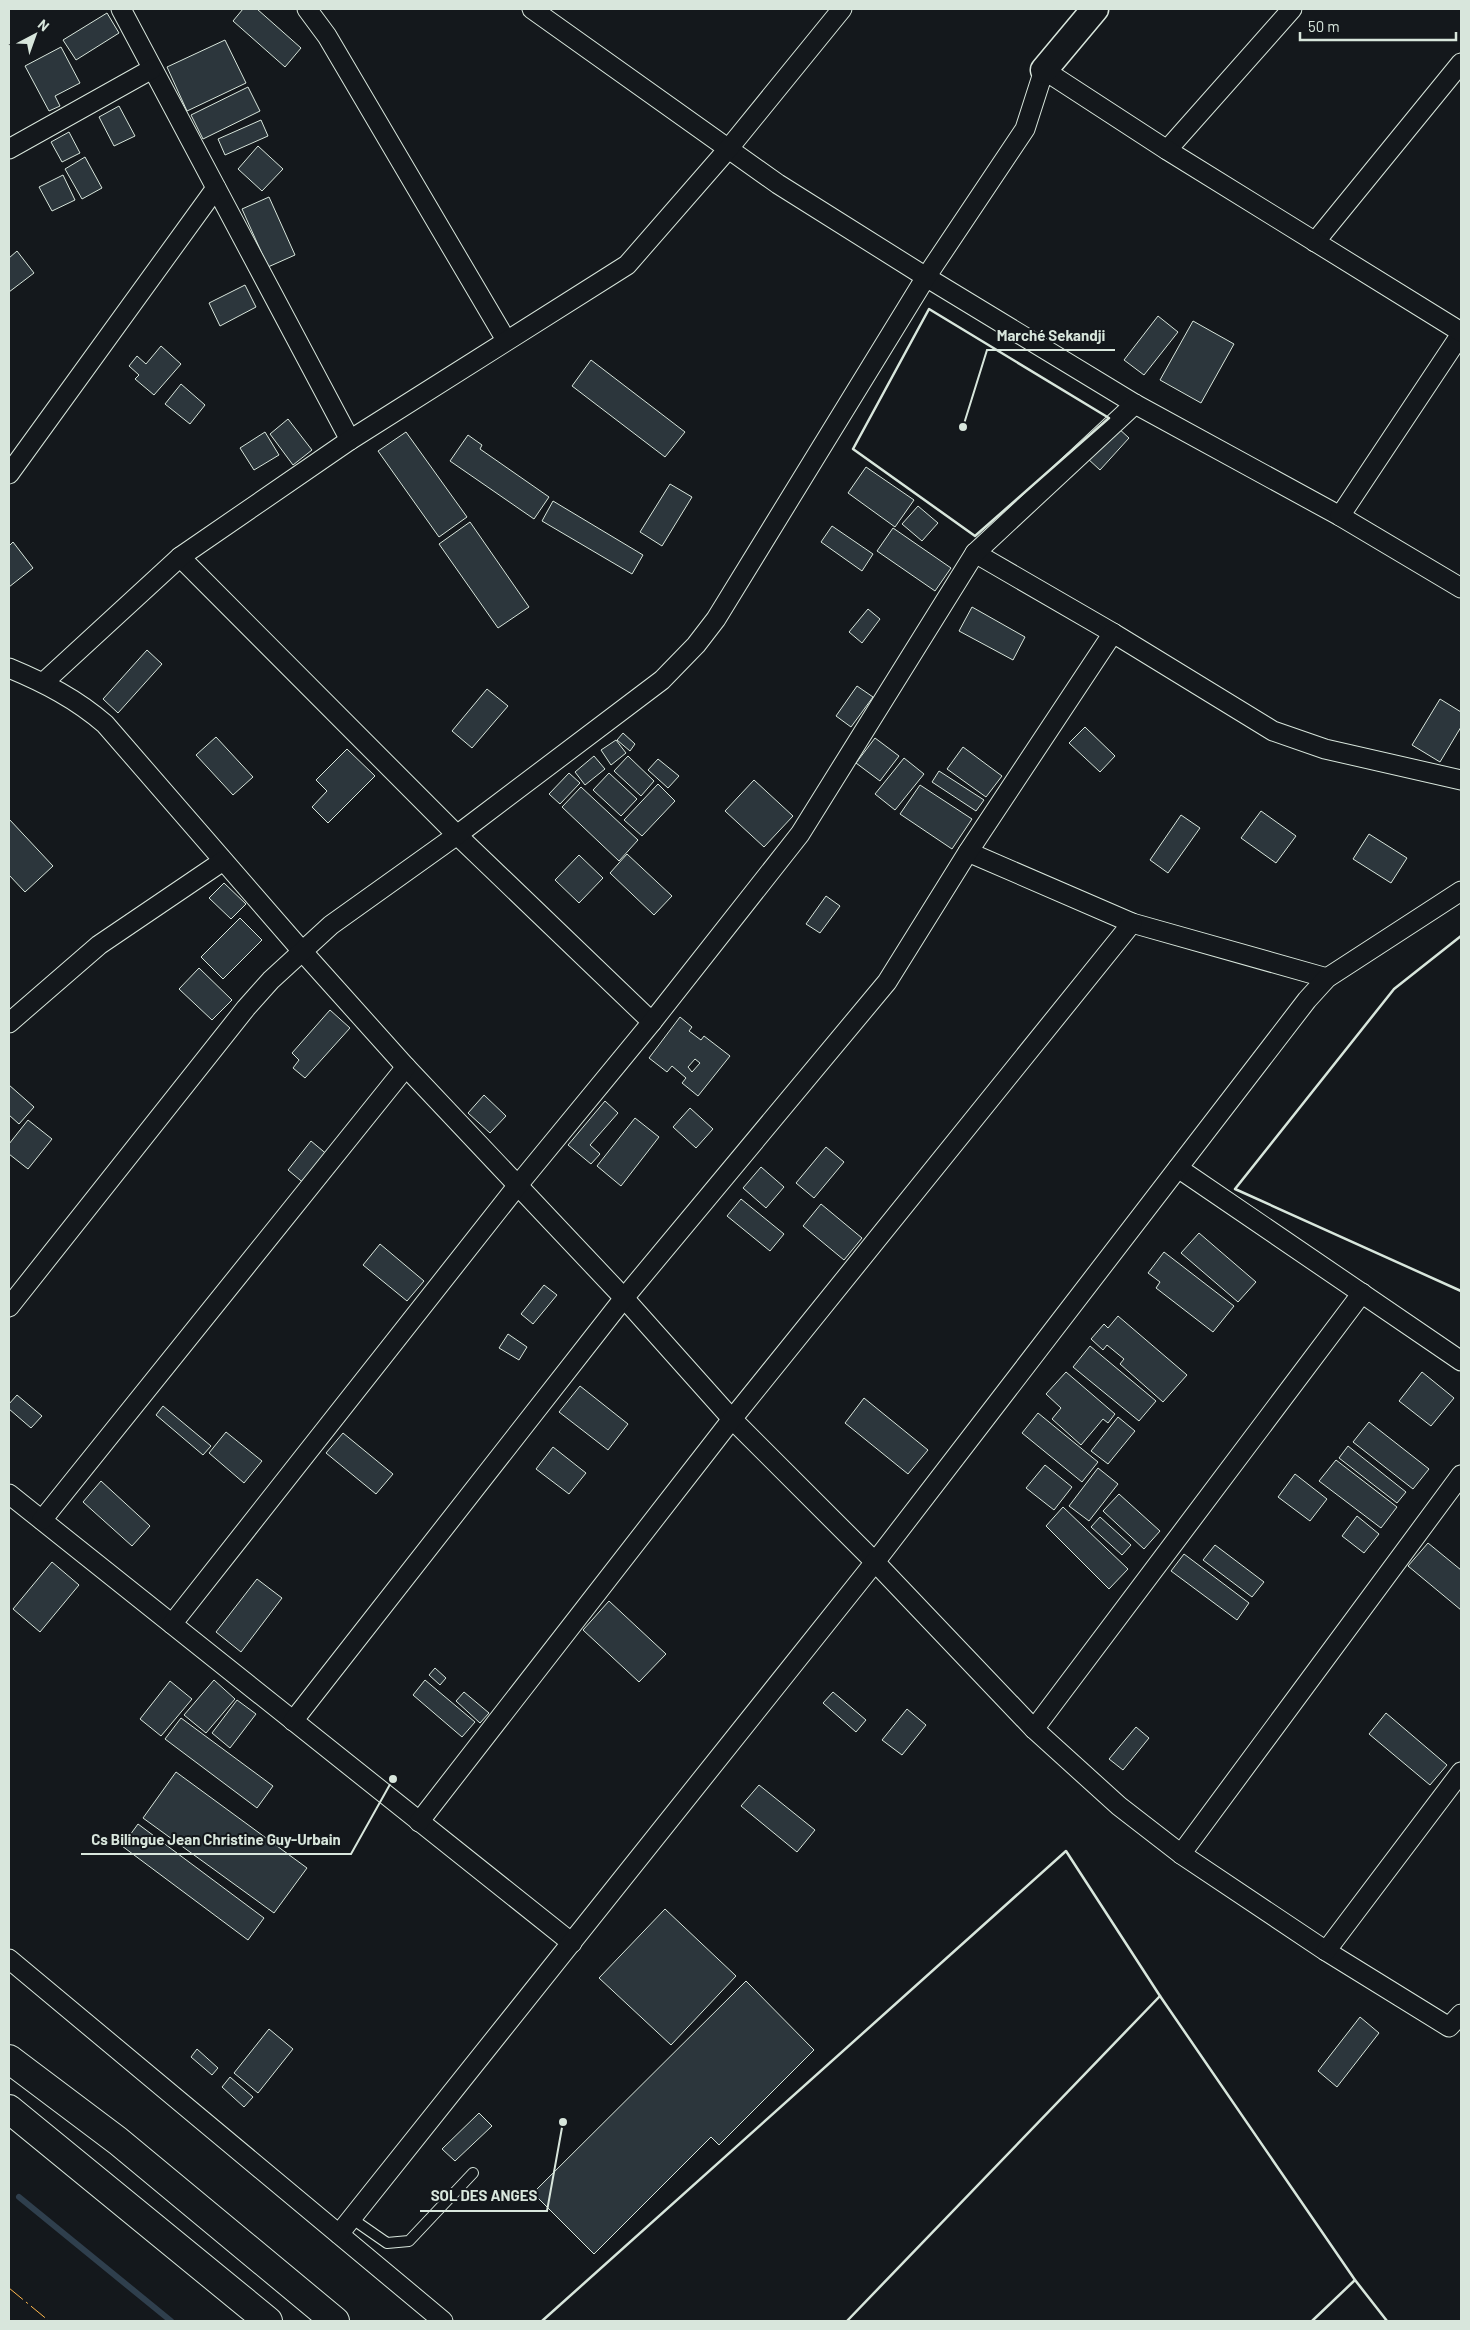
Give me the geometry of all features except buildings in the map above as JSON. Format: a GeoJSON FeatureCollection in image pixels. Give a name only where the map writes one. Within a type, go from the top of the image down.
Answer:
{"type":"FeatureCollection","features":[{"type":"Feature","properties":{"kind":"highway"},"geometry":{"type":"LineString","coordinates":[[9,2059],[118,2141],[335,2321]]}},
{"type":"Feature","properties":{"kind":"highway"},"geometry":{"type":"LineString","coordinates":[[9,2109],[268,2321]]}},
{"type":"Feature","properties":{"kind":"street"},"geometry":{"type":"LineString","coordinates":[[121,9],[350,440]]}},
{"type":"Feature","properties":{"kind":"street"},"geometry":{"type":"LineString","coordinates":[[307,9],[328,36],[506,340]]}},
{"type":"Feature","properties":{"kind":"street"},"geometry":{"type":"LineString","coordinates":[[532,9],[778,184],[926,277],[1135,404],[1340,516],[1461,588]]}},
{"type":"Feature","properties":{"kind":"street"},"geometry":{"type":"LineString","coordinates":[[44,682],[180,557],[350,440],[627,265],[729,148],[842,9]]}},
{"type":"Feature","properties":{"kind":"street"},"geometry":{"type":"LineString","coordinates":[[9,1307],[246,1008],[271,980],[331,925],[457,835],[662,680],[696,645],[716,619],[926,277],[1025,129],[1044,70],[1095,9]]}},
{"type":"Feature","properties":{"kind":"street"},"geometry":{"type":"LineString","coordinates":[[1167,150],[1292,9]]}},
{"type":"Feature","properties":{"kind":"street"},"geometry":{"type":"LineString","coordinates":[[1315,242],[1461,63]]}},
{"type":"Feature","properties":{"kind":"street"},"geometry":{"type":"LineString","coordinates":[[9,149],[152,69]]}},
{"type":"Feature","properties":{"kind":"street"},"geometry":{"type":"LineString","coordinates":[[1044,70],[1167,150],[1461,333],[1340,516]]}},
{"type":"Feature","properties":{"kind":"street"},"geometry":{"type":"LineString","coordinates":[[9,474],[216,188]]}},
{"type":"Feature","properties":{"kind":"street"},"geometry":{"type":"LineString","coordinates":[[172,1624],[518,1185],[652,1022],[800,834],[975,553],[1135,404]]}},
{"type":"Feature","properties":{"kind":"street"},"geometry":{"type":"LineString","coordinates":[[975,553],[1113,633],[1273,731],[1325,749],[1461,780]]}},
{"type":"Feature","properties":{"kind":"street"},"geometry":{"type":"LineString","coordinates":[[180,557],[457,835],[652,1022]]}},
{"type":"Feature","properties":{"kind":"street"},"geometry":{"type":"LineString","coordinates":[[293,1721],[624,1298],[887,982],[968,852],[1113,633]]}},
{"type":"Feature","properties":{"kind":"street"},"geometry":{"type":"LineString","coordinates":[[9,668],[44,682],[82,704],[105,724],[223,861],[406,1067],[624,1298],[732,1419],[874,1562],[1034,1729],[1119,1806],[1182,1854],[1326,1951],[1449,2027],[1461,2014]]}},
{"type":"Feature","properties":{"kind":"street"},"geometry":{"type":"LineString","coordinates":[[968,852],[1132,924],[1326,978]]}},
{"type":"Feature","properties":{"kind":"street"},"geometry":{"type":"LineString","coordinates":[[9,1022],[99,945],[223,861]]}},
{"type":"Feature","properties":{"kind":"street"},"geometry":{"type":"LineString","coordinates":[[339,2234],[874,1562],[1307,1000],[1326,978],[1461,890]]}},
{"type":"Feature","properties":{"kind":"street"},"geometry":{"type":"LineString","coordinates":[[419,1822],[732,1419],[1132,924]]}},
{"type":"Feature","properties":{"kind":"street"},"geometry":{"type":"LineString","coordinates":[[42,1520],[406,1067]]}},
{"type":"Feature","properties":{"kind":"street"},"geometry":{"type":"LineString","coordinates":[[1178,1168],[1461,1361]]}},
{"type":"Feature","properties":{"kind":"street"},"geometry":{"type":"LineString","coordinates":[[1034,1729],[1362,1294]]}},
{"type":"Feature","properties":{"kind":"street"},"geometry":{"type":"LineString","coordinates":[[1182,1854],[1461,1475]]}},
{"type":"Feature","properties":{"kind":"street"},"geometry":{"type":"LineString","coordinates":[[9,1494],[572,1943]]}},
{"type":"Feature","properties":{"kind":"street"},"geometry":{"type":"LineString","coordinates":[[1326,1951],[1461,1772]]}},
{"type":"Feature","properties":{"kind":"street"},"geometry":{"type":"LineString","coordinates":[[9,1959],[443,2321]]}},
{"type":"Feature","properties":{"kind":"lane"},"geometry":{"type":"LineString","coordinates":[[352,2218],[387,2243],[409,2241],[473,2173]]}},
{"type":"Feature","properties":{"kind":"waterway"},"geometry":{"type":"LineString","coordinates":[[19,2197],[171,2321]]}},
{"type":"Feature","properties":{"kind":"wall"},"geometry":{"type":"LineString","coordinates":[[929,309],[1109,418],[975,536],[853,449],[929,309]]}},
{"type":"Feature","properties":{"kind":"wall"},"geometry":{"type":"LineString","coordinates":[[1461,936],[1394,989],[1235,1189],[1461,1291]]}},
{"type":"Feature","properties":{"kind":"wall"},"geometry":{"type":"LineString","coordinates":[[542,2321],[1066,1851],[1160,1996],[1355,2280],[1387,2321]]}},
{"type":"Feature","properties":{"kind":"wall"},"geometry":{"type":"LineString","coordinates":[[847,2321],[1160,1996]]}},
{"type":"Feature","properties":{"kind":"wall"},"geometry":{"type":"LineString","coordinates":[[1312,2321],[1355,2280]]}},
{"type":"Feature","properties":{"kind":"power"},"geometry":{"type":"LineString","coordinates":[[9,2288],[49,2321]]}},
{"type":"Feature","properties":{"kind":"place","name":"Marché Sekandji"},"geometry":{"type":"Point","coordinates":[963,427]}},
{"type":"Feature","properties":{"kind":"place","name":"Cs Bilingue Jean Christine Guy-Urbain"},"geometry":{"type":"Point","coordinates":[393,1779]}},
{"type":"Feature","properties":{"kind":"place","name":"SOL DES ANGES"},"geometry":{"type":"Point","coordinates":[563,2122]}}]}
